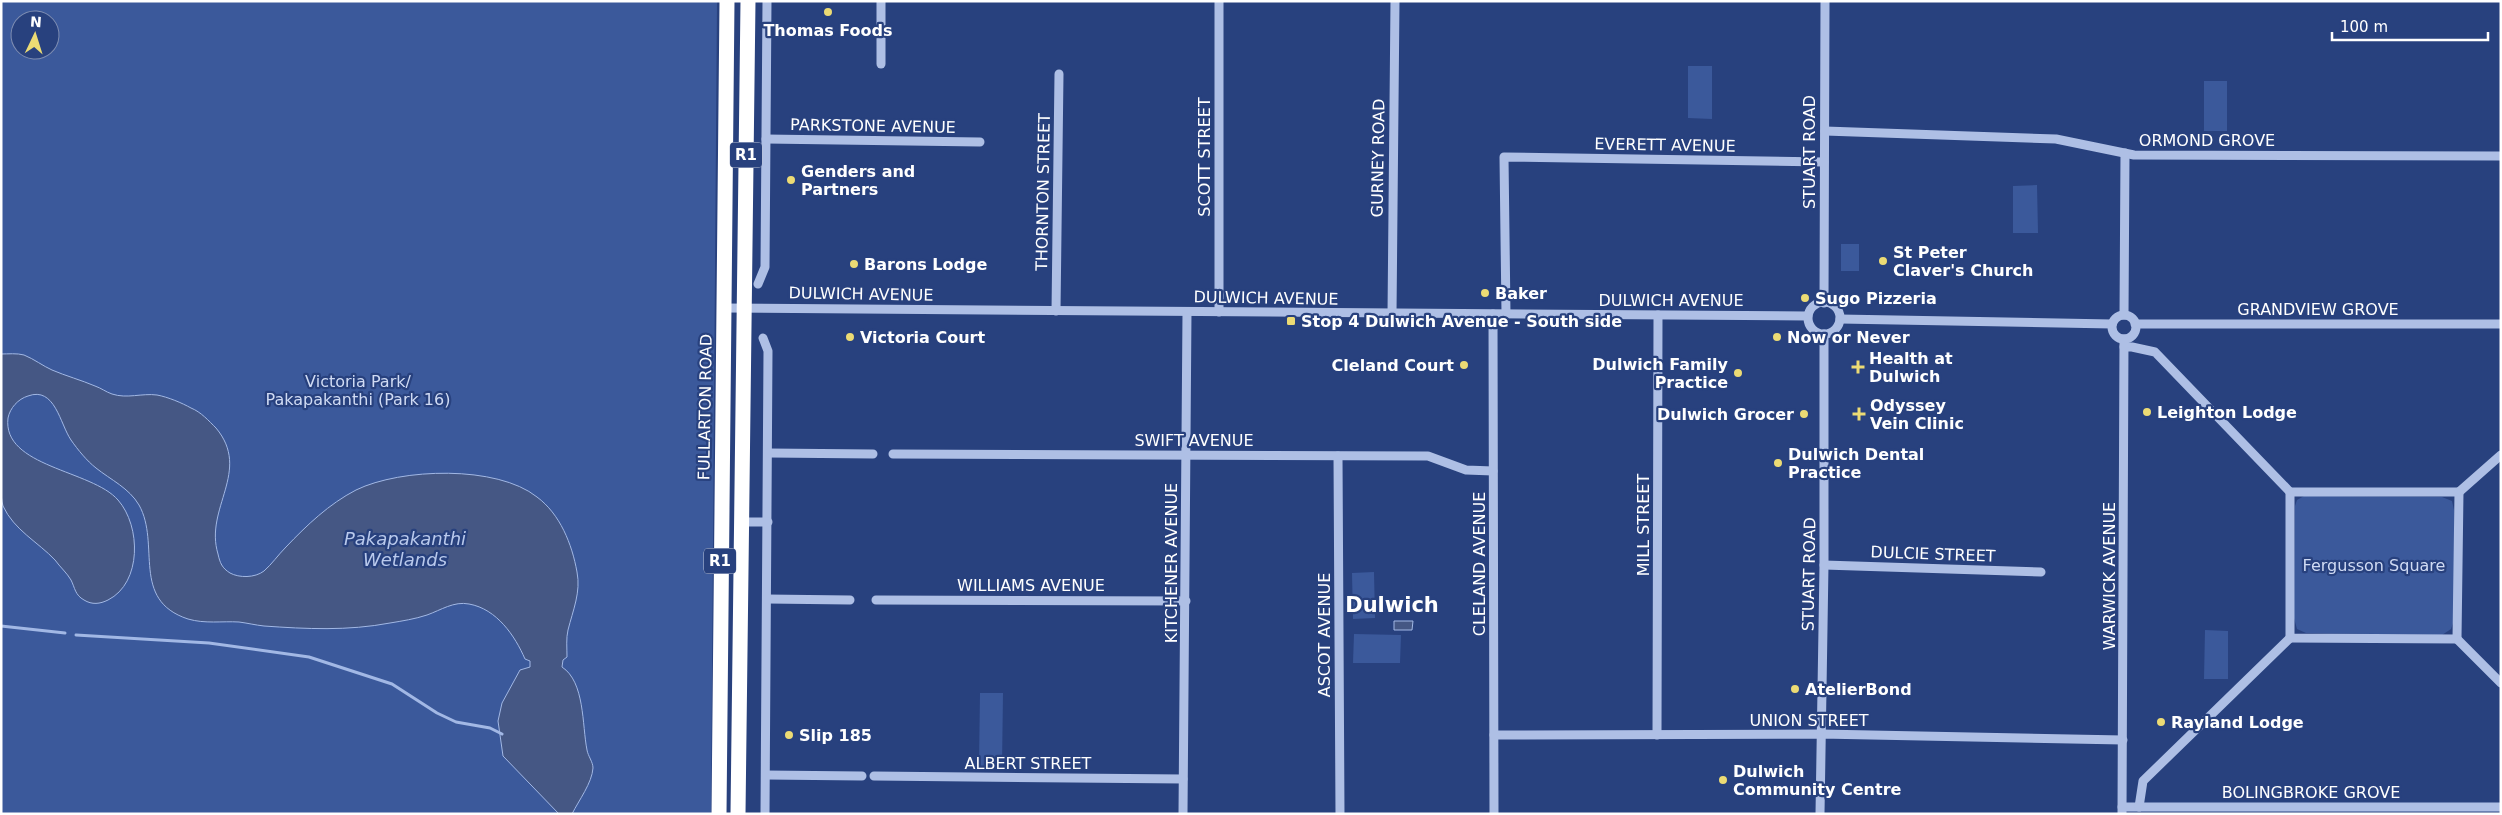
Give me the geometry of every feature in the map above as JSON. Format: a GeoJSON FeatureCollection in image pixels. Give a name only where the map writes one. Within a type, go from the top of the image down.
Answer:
{"type":"FeatureCollection","features":[{"type":"Feature","properties":{"kind":"highway","name":"FULLARTON ROAD"},"geometry":{"type":"LineString","coordinates":[[720,814],[721,522],[727,1]]}},
{"type":"Feature","properties":{"kind":"highway","name":"R1"},"geometry":{"type":"LineString","coordinates":[[738,814],[748,1]]}},
{"type":"Feature","properties":{"kind":"highway"},"geometry":{"type":"LineString","coordinates":[[727,35],[747,35]]}},
{"type":"Feature","properties":{"kind":"highway"},"geometry":{"type":"LineString","coordinates":[[721,522],[741,522]]}},
{"type":"Feature","properties":{"kind":"street"},"geometry":{"type":"LineString","coordinates":[[758,284],[765,267],[767,1]]}},
{"type":"Feature","properties":{"kind":"street"},"geometry":{"type":"LineString","coordinates":[[881,1],[881,64]]}},
{"type":"Feature","properties":{"kind":"street","name":"SCOTT STREET"},"geometry":{"type":"LineString","coordinates":[[1219,1],[1219,312]]}},
{"type":"Feature","properties":{"kind":"street","name":"GURNEY ROAD"},"geometry":{"type":"LineString","coordinates":[[1392,314],[1394,1]]}},
{"type":"Feature","properties":{"kind":"street","name":"STUART ROAD"},"geometry":{"type":"LineString","coordinates":[[1824,303],[1825,1]]}},
{"type":"Feature","properties":{"kind":"street"},"geometry":{"type":"LineString","coordinates":[[747,35],[766,36]]}},
{"type":"Feature","properties":{"kind":"street","name":"THORNTON STREET"},"geometry":{"type":"LineString","coordinates":[[1056,311],[1059,74]]}},
{"type":"Feature","properties":{"kind":"street","name":"ORMOND GROVE"},"geometry":{"type":"LineString","coordinates":[[1825,131],[2056,139],[2134,155],[2501,156]]}},
{"type":"Feature","properties":{"kind":"street","name":"PARKSTONE AVENUE"},"geometry":{"type":"LineString","coordinates":[[766,139],[980,142]]}},
{"type":"Feature","properties":{"kind":"street"},"geometry":{"type":"LineString","coordinates":[[2124,315],[2125,153]]}},
{"type":"Feature","properties":{"kind":"street","name":"EVERETT AVENUE"},"geometry":{"type":"LineString","coordinates":[[1506,314],[1504,157],[1824,162]]}},
{"type":"Feature","properties":{"kind":"street"},"geometry":{"type":"LineString","coordinates":[[1824,303],[1833,306],[1840,319],[1837,328],[1824,334],[1812,329],[1808,316],[1812,308],[1824,303]]}},
{"type":"Feature","properties":{"kind":"street","name":"DULWICH AVENUE"},"geometry":{"type":"LineString","coordinates":[[724,308],[1808,316]]}},
{"type":"Feature","properties":{"kind":"street","name":"KITCHENER AVENUE"},"geometry":{"type":"LineString","coordinates":[[1184,814],[1187,312]]}},
{"type":"Feature","properties":{"kind":"street","name":"CLELAND AVENUE"},"geometry":{"type":"LineString","coordinates":[[1493,314],[1494,814]]}},
{"type":"Feature","properties":{"kind":"street","name":"MILL STREET"},"geometry":{"type":"LineString","coordinates":[[1657,735],[1658,315]]}},
{"type":"Feature","properties":{"kind":"street"},"geometry":{"type":"LineString","coordinates":[[2112,324],[2117,318],[2124,315],[2131,318],[2135,324],[2132,335],[2124,343]]}},
{"type":"Feature","properties":{"kind":"street"},"geometry":{"type":"LineString","coordinates":[[1840,319],[2112,324]]}},
{"type":"Feature","properties":{"kind":"street"},"geometry":{"type":"LineString","coordinates":[[2112,324],[2114,333],[2124,343],[2132,347],[2155,352],[2290,492],[2290,638]]}},
{"type":"Feature","properties":{"kind":"street","name":"GRANDVIEW GROVE"},"geometry":{"type":"LineString","coordinates":[[2135,324],[2501,324]]}},
{"type":"Feature","properties":{"kind":"street","name":"STUART ROAD"},"geometry":{"type":"LineString","coordinates":[[1820,814],[1824,565],[1824,334]]}},
{"type":"Feature","properties":{"kind":"street"},"geometry":{"type":"LineString","coordinates":[[763,338],[768,351],[769,453],[765,814]]}},
{"type":"Feature","properties":{"kind":"street","name":"WARWICK AVENUE"},"geometry":{"type":"LineString","coordinates":[[2122,810],[2124,343]]}},
{"type":"Feature","properties":{"kind":"street"},"geometry":{"type":"LineString","coordinates":[[769,453],[873,454]]}},
{"type":"Feature","properties":{"kind":"street","name":"SWIFT AVENUE"},"geometry":{"type":"LineString","coordinates":[[893,454],[1428,456],[1466,470],[1493,471]]}},
{"type":"Feature","properties":{"kind":"street"},"geometry":{"type":"LineString","coordinates":[[2290,492],[2459,492],[2501,455]]}},
{"type":"Feature","properties":{"kind":"street","name":"ASCOT AVENUE"},"geometry":{"type":"LineString","coordinates":[[1338,456],[1340,814]]}},
{"type":"Feature","properties":{"kind":"street"},"geometry":{"type":"LineString","coordinates":[[2457,639],[2459,492]]}},
{"type":"Feature","properties":{"kind":"street"},"geometry":{"type":"LineString","coordinates":[[741,522],[768,522]]}},
{"type":"Feature","properties":{"kind":"street","name":"DULCIE STREET"},"geometry":{"type":"LineString","coordinates":[[1824,565],[2041,572]]}},
{"type":"Feature","properties":{"kind":"street"},"geometry":{"type":"LineString","coordinates":[[767,599],[850,600]]}},
{"type":"Feature","properties":{"kind":"street","name":"WILLIAMS AVENUE"},"geometry":{"type":"LineString","coordinates":[[876,600],[1186,601]]}},
{"type":"Feature","properties":{"kind":"street"},"geometry":{"type":"LineString","coordinates":[[2138,807],[2144,781],[2290,638],[2457,639],[2501,683]]}},
{"type":"Feature","properties":{"kind":"street","name":"UNION STREET"},"geometry":{"type":"LineString","coordinates":[[1494,734],[1821,734],[2123,740]]}},
{"type":"Feature","properties":{"kind":"street"},"geometry":{"type":"LineString","coordinates":[[766,775],[862,776]]}},
{"type":"Feature","properties":{"kind":"street","name":"ALBERT STREET"},"geometry":{"type":"LineString","coordinates":[[874,776],[1183,779]]}},
{"type":"Feature","properties":{"kind":"street","name":"BOLINGBROKE GROVE"},"geometry":{"type":"LineString","coordinates":[[2122,810],[2138,807],[2469,810],[2501,807]]}},
{"type":"Feature","properties":{"kind":"green space","name":"Victoria Park/ Pakapakanthi (Park 16)"},"geometry":{"type":"Polygon","coordinates":[[[1,1],[717,1],[711,814],[1,814],[1,1]]]}},
{"type":"Feature","properties":{"kind":"green space"},"geometry":{"type":"Polygon","coordinates":[[[1688,66],[1712,66],[1712,119],[1688,118],[1688,66]]]}},
{"type":"Feature","properties":{"kind":"green space"},"geometry":{"type":"Polygon","coordinates":[[[2204,81],[2227,81],[2227,131],[2204,131],[2204,81]]]}},
{"type":"Feature","properties":{"kind":"green space"},"geometry":{"type":"Polygon","coordinates":[[[2037,185],[2038,233],[2013,233],[2013,186],[2037,185]]]}},
{"type":"Feature","properties":{"kind":"green space"},"geometry":{"type":"Polygon","coordinates":[[[1841,244],[1859,244],[1859,271],[1841,271],[1841,244]]]}},
{"type":"Feature","properties":{"kind":"green space","name":"Fergusson Square"},"geometry":{"type":"Polygon","coordinates":[[[2304,496],[2442,497],[2452,501],[2454,510],[2454,620],[2451,629],[2442,635],[2306,633],[2297,629],[2294,618],[2295,506],[2297,500],[2304,496]]]}},
{"type":"Feature","properties":{"kind":"green space"},"geometry":{"type":"Polygon","coordinates":[[[1374,572],[1375,618],[1353,619],[1352,573],[1374,572]]]}},
{"type":"Feature","properties":{"kind":"green space"},"geometry":{"type":"Polygon","coordinates":[[[2205,630],[2228,631],[2228,679],[2204,679],[2205,630]]]}},
{"type":"Feature","properties":{"kind":"green space"},"geometry":{"type":"Polygon","coordinates":[[[1354,634],[1401,635],[1400,663],[1353,663],[1354,634]]]}},
{"type":"Feature","properties":{"kind":"green space"},"geometry":{"type":"Polygon","coordinates":[[[980,693],[1003,693],[1002,767],[979,766],[980,693]]]}},
{"type":"Feature","properties":{"kind":"water","name":"Pakapakanthi Wetlands"},"geometry":{"type":"Polygon","coordinates":[[[1,354],[24,355],[52,370],[112,394],[166,397],[195,410],[208,420],[216,428],[226,444],[230,459],[229,475],[217,521],[215,537],[218,554],[225,569],[238,576],[252,576],[264,571],[302,531],[328,508],[356,490],[375,483],[398,477],[422,474],[474,475],[498,479],[520,487],[537,497],[552,512],[564,530],[575,561],[578,579],[576,601],[567,633],[567,657],[563,660],[562,667],[575,683],[579,693],[587,750],[593,768],[588,785],[572,814],[559,814],[503,756],[498,721],[502,703],[520,670],[530,667],[530,661],[525,659],[516,641],[504,625],[488,611],[463,603],[408,620],[374,626],[343,628],[280,627],[188,619],[170,610],[159,599],[153,585],[150,570],[145,520],[135,499],[83,455],[71,440],[51,401],[45,396],[37,394],[28,396],[15,404],[8,418],[10,434],[19,447],[33,458],[106,490],[118,500],[126,511],[131,524],[134,553],[132,568],[127,581],[119,592],[108,600],[93,603],[81,598],[69,577],[55,560],[13,522],[3,506],[1,497],[1,354]]]}},
{"type":"Feature","properties":{"kind":"water"},"geometry":{"type":"Polygon","coordinates":[[[1394,621],[1413,621],[1412,630],[1394,630],[1394,621]]]}},
{"type":"Feature","properties":{"kind":"waterway"},"geometry":{"type":"LineString","coordinates":[[1,626],[65,633]]}},
{"type":"Feature","properties":{"kind":"waterway"},"geometry":{"type":"LineString","coordinates":[[76,635],[209,643],[309,657],[392,684],[437,713],[456,722],[490,728],[502,734]]}},
{"type":"Feature","properties":{"kind":"place","name":"Thomas Foods"},"geometry":{"type":"Point","coordinates":[828,12]}},
{"type":"Feature","properties":{"kind":"place","name":"Genders and Partners"},"geometry":{"type":"Point","coordinates":[791,180]}},
{"type":"Feature","properties":{"kind":"place","name":"St Peter Claver's Church"},"geometry":{"type":"Point","coordinates":[1883,261]}},
{"type":"Feature","properties":{"kind":"place","name":"Barons Lodge"},"geometry":{"type":"Point","coordinates":[854,264]}},
{"type":"Feature","properties":{"kind":"place","name":"Baker"},"geometry":{"type":"Point","coordinates":[1485,293]}},
{"type":"Feature","properties":{"kind":"place","name":"Sugo Pizzeria"},"geometry":{"type":"Point","coordinates":[1805,298]}},
{"type":"Feature","properties":{"kind":"place","name":"Stop 4 Dulwich Avenue - South side"},"geometry":{"type":"Point","coordinates":[1291,321]}},
{"type":"Feature","properties":{"kind":"place","name":"Victoria Court"},"geometry":{"type":"Point","coordinates":[850,337]}},
{"type":"Feature","properties":{"kind":"place","name":"Now or Never"},"geometry":{"type":"Point","coordinates":[1777,337]}},
{"type":"Feature","properties":{"kind":"place","name":"Cleland Court"},"geometry":{"type":"Point","coordinates":[1464,365]}},
{"type":"Feature","properties":{"kind":"place","name":"Health at Dulwich"},"geometry":{"type":"Point","coordinates":[1858,367]}},
{"type":"Feature","properties":{"kind":"place","name":"Dulwich Family Practice"},"geometry":{"type":"Point","coordinates":[1738,373]}},
{"type":"Feature","properties":{"kind":"place","name":"Leighton Lodge"},"geometry":{"type":"Point","coordinates":[2147,412]}},
{"type":"Feature","properties":{"kind":"place","name":"Dulwich Grocer"},"geometry":{"type":"Point","coordinates":[1804,414]}},
{"type":"Feature","properties":{"kind":"place","name":"Odyssey Vein Clinic"},"geometry":{"type":"Point","coordinates":[1859,414]}},
{"type":"Feature","properties":{"kind":"place","name":"Dulwich Dental Practice"},"geometry":{"type":"Point","coordinates":[1778,463]}},
{"type":"Feature","properties":{"kind":"place","name":"AtelierBond"},"geometry":{"type":"Point","coordinates":[1795,689]}},
{"type":"Feature","properties":{"kind":"place","name":"Rayland Lodge"},"geometry":{"type":"Point","coordinates":[2161,722]}},
{"type":"Feature","properties":{"kind":"place","name":"Slip 185"},"geometry":{"type":"Point","coordinates":[789,735]}},
{"type":"Feature","properties":{"kind":"place","name":"Dulwich Community Centre"},"geometry":{"type":"Point","coordinates":[1723,780]}},
{"type":"Feature","properties":{"kind":"district","name":"Dulwich"},"geometry":{"type":"Point","coordinates":[1392,605]}}]}
